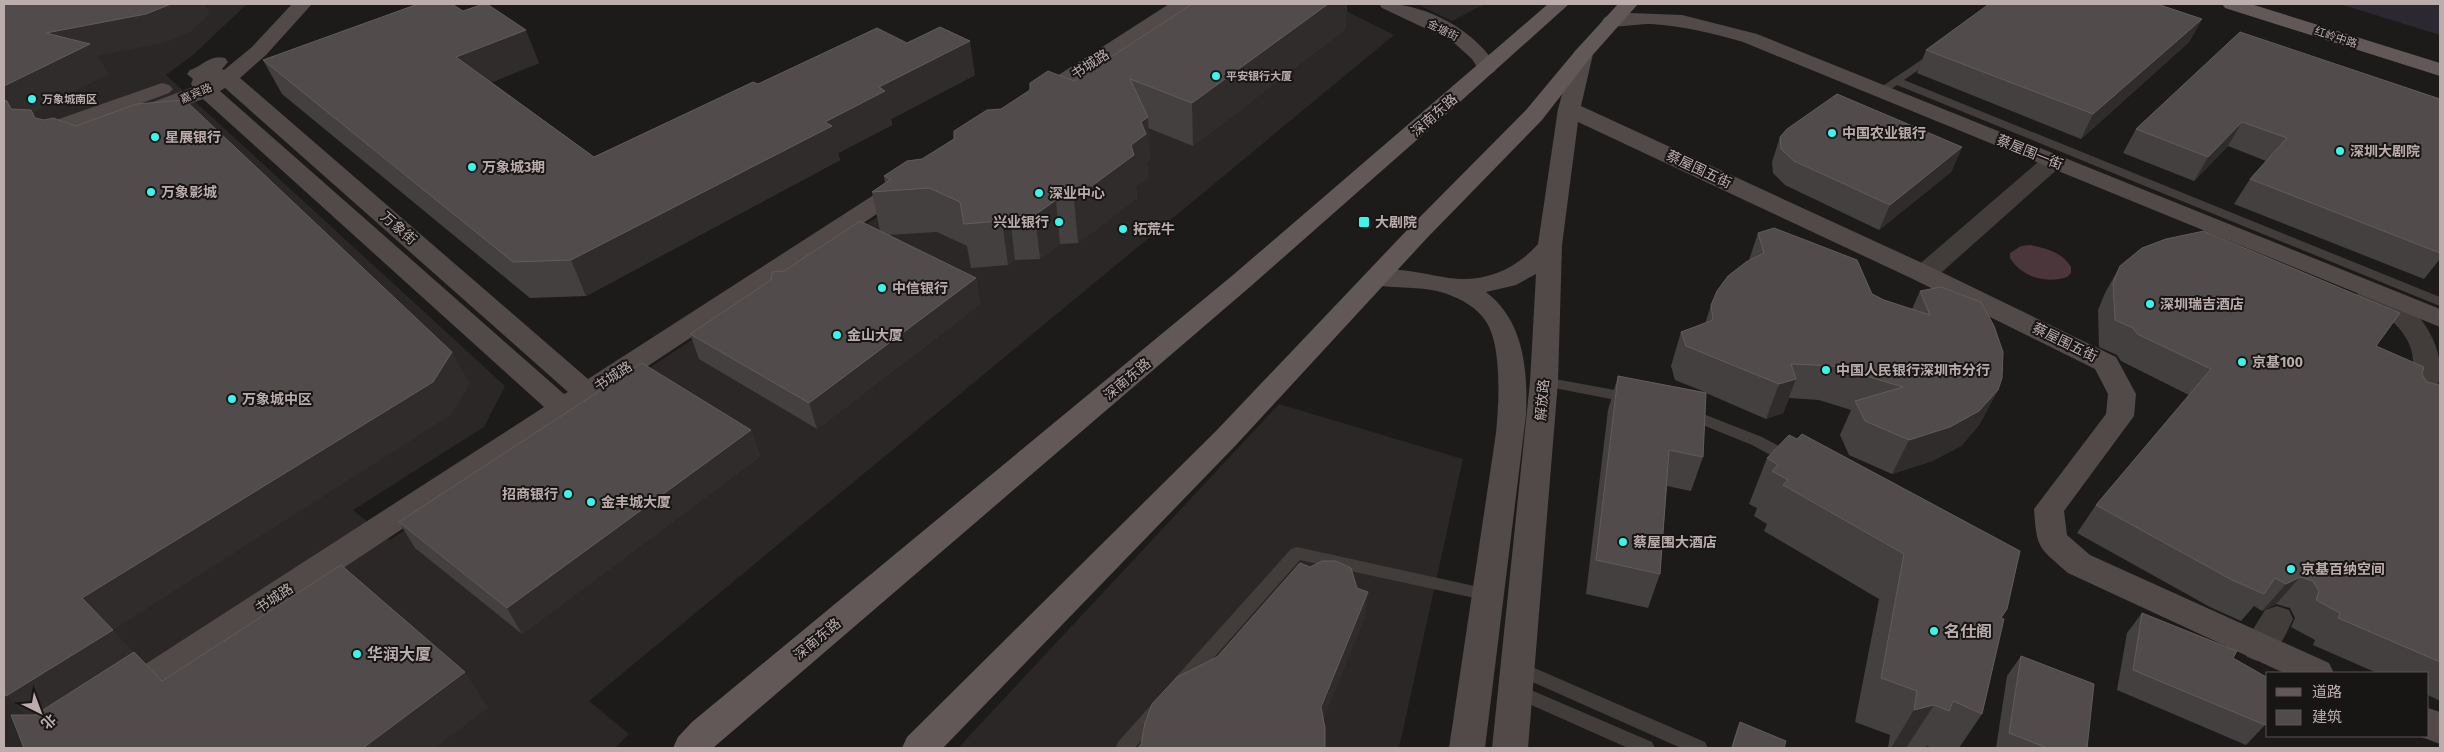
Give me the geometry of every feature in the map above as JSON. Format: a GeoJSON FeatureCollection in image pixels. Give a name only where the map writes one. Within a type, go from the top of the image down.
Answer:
{"type":"FeatureCollection","features":[{"type":"Feature","properties":{"kind":"main road","name":"深南东路"},"geometry":{"type":"LineString","coordinates":[[691,748],[704,733],[1158,353],[1559,4]]}},
{"type":"Feature","properties":{"kind":"main road"},"geometry":{"type":"LineString","coordinates":[[920,748],[1226,438],[1378,278],[1418,233],[1534,115],[1583,54],[1628,4]]}},
{"type":"Feature","properties":{"kind":"main road","name":"红岭中路"},"geometry":{"type":"LineString","coordinates":[[2232,4],[2440,70]]}},
{"type":"Feature","properties":{"kind":"main road","name":"红岭中路"},"geometry":{"type":"LineString","coordinates":[[2285,4],[2440,53]]}},
{"type":"Feature","properties":{"kind":"street","name":"嘉宾路"},"geometry":{"type":"LineString","coordinates":[[65,142],[104,129],[211,75],[279,4]]}},
{"type":"Feature","properties":{"kind":"street","name":"嘉宾路"},"geometry":{"type":"LineString","coordinates":[[42,133],[246,63],[302,4]]}},
{"type":"Feature","properties":{"kind":"street","name":"书城路"},"geometry":{"type":"LineString","coordinates":[[1016,113],[1182,4]]}},
{"type":"Feature","properties":{"kind":"street","name":"金塘街"},"geometry":{"type":"LineString","coordinates":[[1389,4],[1461,38],[1479,52],[1487,68]]}},
{"type":"Feature","properties":{"kind":"street","name":"蔡屋围一街"},"geometry":{"type":"LineString","coordinates":[[1612,21],[1642,16],[1669,18],[1750,38],[1889,86],[2053,161],[2440,319]]}},
{"type":"Feature","properties":{"kind":"street","name":"解放路"},"geometry":{"type":"LineString","coordinates":[[1510,748],[1518,680],[1544,382],[1550,245],[1569,109],[1583,54]]}},
{"type":"Feature","properties":{"kind":"street","name":"万象街"},"geometry":{"type":"LineString","coordinates":[[211,75],[234,115],[563,409]]}},
{"type":"Feature","properties":{"kind":"street","name":"万象街"},"geometry":{"type":"LineString","coordinates":[[211,75],[588,393]]}},
{"type":"Feature","properties":{"kind":"street"},"geometry":{"type":"LineString","coordinates":[[104,129],[147,115],[186,108],[212,107],[234,115]]}},
{"type":"Feature","properties":{"kind":"street","name":"蔡屋围五街"},"geometry":{"type":"LineString","coordinates":[[1569,109],[1924,274],[2106,363],[2122,394],[2120,416],[2049,509],[2052,540],[2080,564],[2315,672]]}},
{"type":"Feature","properties":{"kind":"street"},"geometry":{"type":"LineString","coordinates":[[1924,274],[2053,161]]}},
{"type":"Feature","properties":{"kind":"street","name":"书城路"},"geometry":{"type":"LineString","coordinates":[[101,710],[924,173]]}},
{"type":"Feature","properties":{"kind":"street"},"geometry":{"type":"LineString","coordinates":[[1378,278],[1400,278],[1448,286],[1487,285],[1508,280],[1524,272],[1538,261],[1550,245]]}},
{"type":"Feature","properties":{"kind":"street"},"geometry":{"type":"LineString","coordinates":[[1448,286],[1478,299],[1500,320],[1505,335],[1513,396],[1467,748]]}},
{"type":"Feature","properties":{"kind":"street"},"geometry":{"type":"LineString","coordinates":[[2368,290],[2385,300],[2410,324],[2427,354],[2428,369],[2425,384],[2415,400],[2440,385]]}},
{"type":"Feature","properties":{"kind":"street"},"geometry":{"type":"LineString","coordinates":[[2259,647],[2277,619]]}},
{"type":"Feature","properties":{"kind":"lane"},"geometry":{"type":"LineString","coordinates":[[1889,86],[1939,50]]}},
{"type":"Feature","properties":{"kind":"lane"},"geometry":{"type":"LineString","coordinates":[[1889,86],[2440,302]]}},
{"type":"Feature","properties":{"kind":"lane"},"geometry":{"type":"LineString","coordinates":[[1544,382],[1643,400]]}},
{"type":"Feature","properties":{"kind":"lane"},"geometry":{"type":"LineString","coordinates":[[1671,405],[1756,441],[1799,464]]}},
{"type":"Feature","properties":{"kind":"lane"},"geometry":{"type":"LineString","coordinates":[[1124,748],[1297,553],[1488,595]]}},
{"type":"Feature","properties":{"kind":"lane"},"geometry":{"type":"LineString","coordinates":[[1518,680],[1646,748]]}},
{"type":"Feature","properties":{"kind":"lane"},"geometry":{"type":"LineString","coordinates":[[1518,680],[1699,748]]}},
{"type":"Feature","properties":{"kind":"shaded area"},"geometry":{"type":"Polygon","coordinates":[[[4,4],[247,4],[193,55],[166,75],[505,386],[484,427],[353,510],[390,540],[1198,4],[1332,4],[1394,35],[589,701],[629,734],[615,748],[4,748],[4,4]]]}},
{"type":"Feature","properties":{"kind":"shaded area"},"geometry":{"type":"Polygon","coordinates":[[[1417,4],[1485,4],[1452,21],[1417,4]]]}},
{"type":"Feature","properties":{"kind":"shaded area"},"geometry":{"type":"Polygon","coordinates":[[[2340,4],[2440,4],[2440,35],[2340,4]]]}},
{"type":"Feature","properties":{"kind":"shaded area"},"geometry":{"type":"Polygon","coordinates":[[[2030,245],[2048,249],[2058,254],[2071,267],[2071,273],[2067,277],[2051,280],[2035,277],[2021,270],[2010,258],[2010,253],[2021,246],[2030,245]]]}},
{"type":"Feature","properties":{"kind":"shaded area"},"geometry":{"type":"Polygon","coordinates":[[[1279,404],[1463,459],[1399,748],[958,748],[1279,404]]]}},
{"type":"Feature","properties":{"kind":"building"},"geometry":{"type":"Polygon","coordinates":[[[4,4],[171,4],[146,14],[46,33],[90,44],[4,86],[4,4]]]}},
{"type":"Feature","properties":{"kind":"building"},"geometry":{"type":"Polygon","coordinates":[[[418,4],[452,4],[463,11],[487,4],[526,30],[456,57],[594,157],[753,82],[758,84],[877,28],[907,43],[940,27],[970,41],[879,87],[885,91],[825,122],[832,126],[571,260],[513,262],[263,60],[418,4]]]}},
{"type":"Feature","properties":{"kind":"building"},"geometry":{"type":"Polygon","coordinates":[[[1192,4],[1328,4],[1192,103],[1130,79],[1148,117],[1141,122],[1146,134],[1131,145],[1134,155],[1074,199],[1056,200],[1035,215],[1010,216],[1002,221],[964,224],[960,202],[929,188],[872,192],[891,179],[884,176],[907,161],[922,159],[954,139],[954,131],[987,110],[1001,109],[1030,90],[1030,83],[1048,71],[1074,81],[1192,4]]]}},
{"type":"Feature","properties":{"kind":"building"},"geometry":{"type":"Polygon","coordinates":[[[1989,4],[2157,4],[2202,19],[2093,114],[1926,50],[1989,4]]]}},
{"type":"Feature","properties":{"kind":"building"},"geometry":{"type":"Polygon","coordinates":[[[2240,32],[2440,99],[2440,253],[2250,179],[2287,138],[2242,122],[2208,157],[2136,129],[2240,32]]]}},
{"type":"Feature","properties":{"kind":"building"},"geometry":{"type":"Polygon","coordinates":[[[1837,94],[1962,147],[1890,205],[1794,161],[1781,149],[1780,137],[1787,129],[1837,94]]]}},
{"type":"Feature","properties":{"kind":"building","name":"万象城中区"},"geometry":{"type":"Polygon","coordinates":[[[4,100],[7,101],[11,109],[31,110],[35,118],[44,120],[53,118],[76,126],[136,104],[185,100],[452,352],[433,382],[82,598],[113,630],[6,696],[4,691],[4,100]]]}},
{"type":"Feature","properties":{"kind":"building","name":"金山大厦"},"geometry":{"type":"Polygon","coordinates":[[[860,221],[976,278],[809,403],[690,334],[771,280],[772,272],[784,271],[860,221]]]}},
{"type":"Feature","properties":{"kind":"building","name":"中国人民银行深圳市分行"},"geometry":{"type":"Polygon","coordinates":[[[1774,228],[1857,260],[1872,294],[1884,300],[1930,315],[1920,291],[1941,287],[1981,302],[1994,326],[2003,352],[2002,378],[1998,390],[1979,411],[1950,427],[1909,440],[1865,421],[1855,401],[1903,387],[1833,366],[1791,364],[1796,379],[1779,384],[1686,346],[1681,332],[1713,320],[1711,305],[1717,291],[1728,276],[1746,262],[1764,253],[1758,233],[1774,228]]]}},
{"type":"Feature","properties":{"kind":"building"},"geometry":{"type":"Polygon","coordinates":[[[2204,231],[2400,313],[2376,346],[2424,367],[2422,374],[2427,382],[2440,384],[2440,662],[2338,618],[2340,613],[2316,600],[2319,591],[2313,581],[2300,577],[2286,584],[2275,578],[2264,594],[2232,580],[2096,505],[2211,369],[2137,334],[2133,328],[2115,320],[2113,283],[2120,266],[2142,248],[2166,239],[2204,231]]]}},
{"type":"Feature","properties":{"kind":"building","name":"金丰城大厦"},"geometry":{"type":"Polygon","coordinates":[[[642,363],[751,430],[507,608],[399,522],[642,363]]]}},
{"type":"Feature","properties":{"kind":"building","name":"蔡屋围大酒店"},"geometry":{"type":"Polygon","coordinates":[[[1618,376],[1706,393],[1703,457],[1669,450],[1660,574],[1596,560],[1618,376]]]}},
{"type":"Feature","properties":{"kind":"building"},"geometry":{"type":"Polygon","coordinates":[[[1802,434],[2020,551],[2007,609],[2001,618],[2004,619],[1982,714],[1953,701],[1949,711],[1934,705],[1914,710],[1917,691],[1881,678],[1904,554],[1783,485],[1788,480],[1772,471],[1778,465],[1767,458],[1789,435],[1797,439],[1802,434]]]}},
{"type":"Feature","properties":{"kind":"building"},"geometry":{"type":"Polygon","coordinates":[[[1322,561],[1336,561],[1351,568],[1357,588],[1368,592],[1321,707],[1325,728],[1325,748],[1138,748],[1141,744],[1145,723],[1152,704],[1177,677],[1217,657],[1300,563],[1310,567],[1322,561]]]}},
{"type":"Feature","properties":{"kind":"building"},"geometry":{"type":"Polygon","coordinates":[[[341,565],[465,672],[363,748],[24,748],[11,715],[35,715],[134,652],[162,681],[341,565]]]}},
{"type":"Feature","properties":{"kind":"building"},"geometry":{"type":"Polygon","coordinates":[[[2142,613],[2237,651],[2233,658],[2266,677],[2266,724],[2265,725],[2133,670],[2142,613]]]}},
{"type":"Feature","properties":{"kind":"building"},"geometry":{"type":"Polygon","coordinates":[[[2021,656],[2094,684],[2087,748],[2047,748],[2009,733],[2021,656]]]}},
{"type":"Feature","properties":{"kind":"building"},"geometry":{"type":"Polygon","coordinates":[[[1740,722],[1786,741],[1784,748],[1732,748],[1740,722]]]}},
{"type":"Feature","properties":{"kind":"place","name":"平安银行大厦"},"geometry":{"type":"Point","coordinates":[1216,76]}},
{"type":"Feature","properties":{"kind":"place","name":"万象城南区"},"geometry":{"type":"Point","coordinates":[32,99]}},
{"type":"Feature","properties":{"kind":"place","name":"中国农业银行"},"geometry":{"type":"Point","coordinates":[1832,133]}},
{"type":"Feature","properties":{"kind":"place","name":"星展银行"},"geometry":{"type":"Point","coordinates":[155,137]}},
{"type":"Feature","properties":{"kind":"place","name":"深圳大剧院"},"geometry":{"type":"Point","coordinates":[2340,151]}},
{"type":"Feature","properties":{"kind":"place","name":"万象城3期"},"geometry":{"type":"Point","coordinates":[472,167]}},
{"type":"Feature","properties":{"kind":"place","name":"万象影城"},"geometry":{"type":"Point","coordinates":[151,192]}},
{"type":"Feature","properties":{"kind":"place","name":"深业中心"},"geometry":{"type":"Point","coordinates":[1039,193]}},
{"type":"Feature","properties":{"kind":"place","name":"兴业银行"},"geometry":{"type":"Point","coordinates":[1059,222]}},
{"type":"Feature","properties":{"kind":"place","name":"大剧院"},"geometry":{"type":"Point","coordinates":[1364,222]}},
{"type":"Feature","properties":{"kind":"place","name":"拓荒牛"},"geometry":{"type":"Point","coordinates":[1123,229]}},
{"type":"Feature","properties":{"kind":"place","name":"中信银行"},"geometry":{"type":"Point","coordinates":[882,288]}},
{"type":"Feature","properties":{"kind":"place","name":"深圳瑞吉酒店"},"geometry":{"type":"Point","coordinates":[2150,304]}},
{"type":"Feature","properties":{"kind":"place","name":"金山大厦"},"geometry":{"type":"Point","coordinates":[837,335]}},
{"type":"Feature","properties":{"kind":"place","name":"京基100"},"geometry":{"type":"Point","coordinates":[2242,362]}},
{"type":"Feature","properties":{"kind":"place","name":"中国人民银行深圳市分行"},"geometry":{"type":"Point","coordinates":[1826,370]}},
{"type":"Feature","properties":{"kind":"place","name":"万象城中区"},"geometry":{"type":"Point","coordinates":[232,399]}},
{"type":"Feature","properties":{"kind":"place","name":"招商银行"},"geometry":{"type":"Point","coordinates":[568,494]}},
{"type":"Feature","properties":{"kind":"place","name":"金丰城大厦"},"geometry":{"type":"Point","coordinates":[591,502]}},
{"type":"Feature","properties":{"kind":"place","name":"蔡屋围大酒店"},"geometry":{"type":"Point","coordinates":[1623,542]}},
{"type":"Feature","properties":{"kind":"place","name":"京基百纳空间"},"geometry":{"type":"Point","coordinates":[2291,569]}},
{"type":"Feature","properties":{"kind":"place","name":"名仕阁"},"geometry":{"type":"Point","coordinates":[1934,631]}},
{"type":"Feature","properties":{"kind":"place","name":"华润大厦"},"geometry":{"type":"Point","coordinates":[357,654]}}]}
